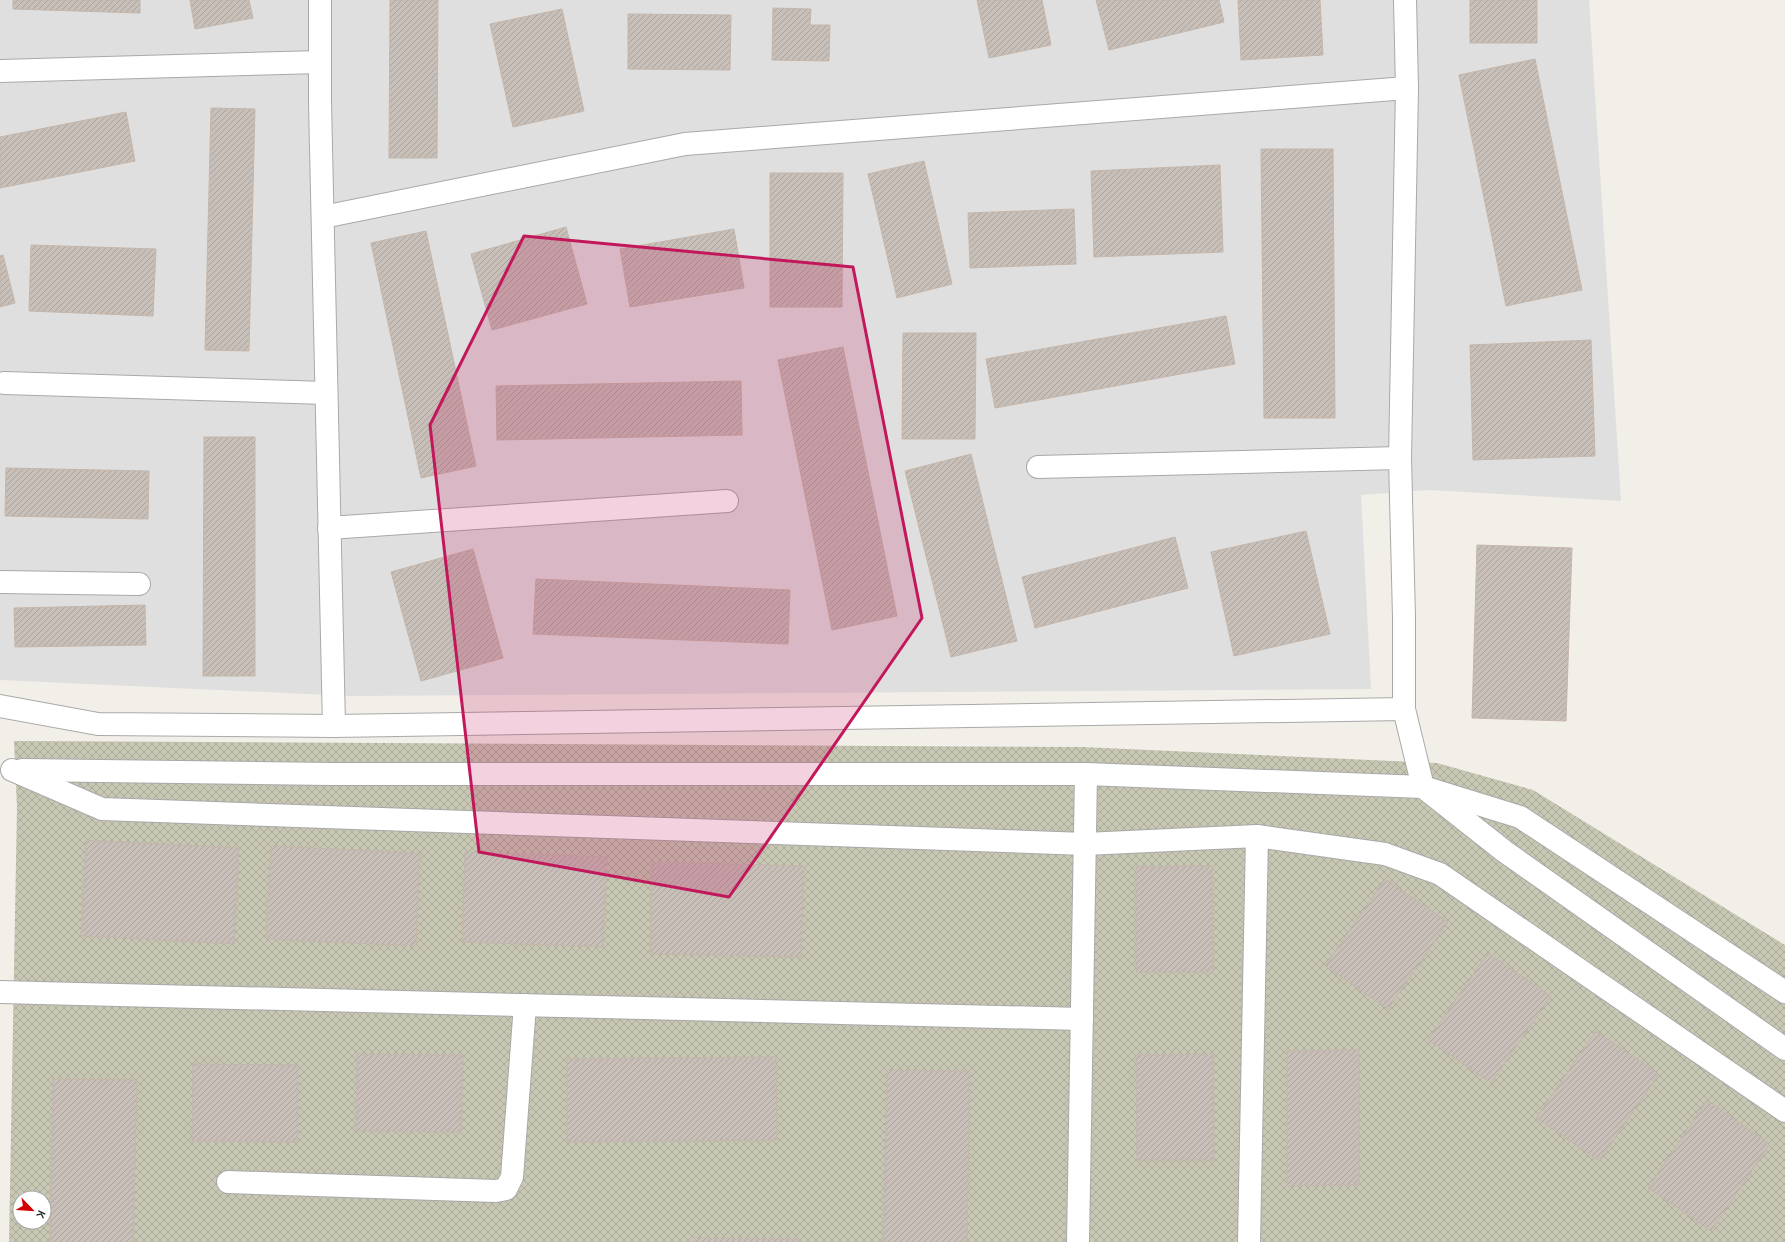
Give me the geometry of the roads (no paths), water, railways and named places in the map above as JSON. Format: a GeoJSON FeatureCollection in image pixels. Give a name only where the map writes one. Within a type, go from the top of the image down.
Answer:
{"type":"FeatureCollection","features":[{"type":"Feature","properties":{"kind":"street"},"geometry":{"type":"LineString","coordinates":[[320,0],[326,393],[334,726]]}},
{"type":"Feature","properties":{"kind":"street"},"geometry":{"type":"LineString","coordinates":[[1405,0],[1408,88],[1400,458],[1404,617],[1404,709],[1423,787],[1504,851],[1785,1049]]}},
{"type":"Feature","properties":{"kind":"street"},"geometry":{"type":"LineString","coordinates":[[0,71],[320,62]]}},
{"type":"Feature","properties":{"kind":"street"},"geometry":{"type":"LineString","coordinates":[[323,217],[685,144],[1408,88]]}},
{"type":"Feature","properties":{"kind":"street"},"geometry":{"type":"LineString","coordinates":[[4,383],[326,393]]}},
{"type":"Feature","properties":{"kind":"street"},"geometry":{"type":"LineString","coordinates":[[1038,467],[1400,458]]}},
{"type":"Feature","properties":{"kind":"street"},"geometry":{"type":"LineString","coordinates":[[329,528],[727,501]]}},
{"type":"Feature","properties":{"kind":"street"},"geometry":{"type":"LineString","coordinates":[[0,582],[139,584]]}},
{"type":"Feature","properties":{"kind":"street"},"geometry":{"type":"LineString","coordinates":[[0,706],[98,724],[334,726],[1404,709]]}},
{"type":"Feature","properties":{"kind":"street"},"geometry":{"type":"LineString","coordinates":[[6,769],[331,774],[1086,774],[1423,787],[1520,817],[1785,992]]}},
{"type":"Feature","properties":{"kind":"street"},"geometry":{"type":"LineString","coordinates":[[6,769],[102,809],[1085,844],[1257,836],[1385,854],[1440,874],[1785,1111]]}},
{"type":"Feature","properties":{"kind":"street"},"geometry":{"type":"LineString","coordinates":[[1078,1242],[1086,774]]}},
{"type":"Feature","properties":{"kind":"street"},"geometry":{"type":"LineString","coordinates":[[1249,1242],[1257,836]]}},
{"type":"Feature","properties":{"kind":"street"},"geometry":{"type":"LineString","coordinates":[[0,992],[1082,1019]]}},
{"type":"Feature","properties":{"kind":"street"},"geometry":{"type":"LineString","coordinates":[[228,1182],[496,1191],[506,1189],[512,1177],[525,1005]]}}]}
